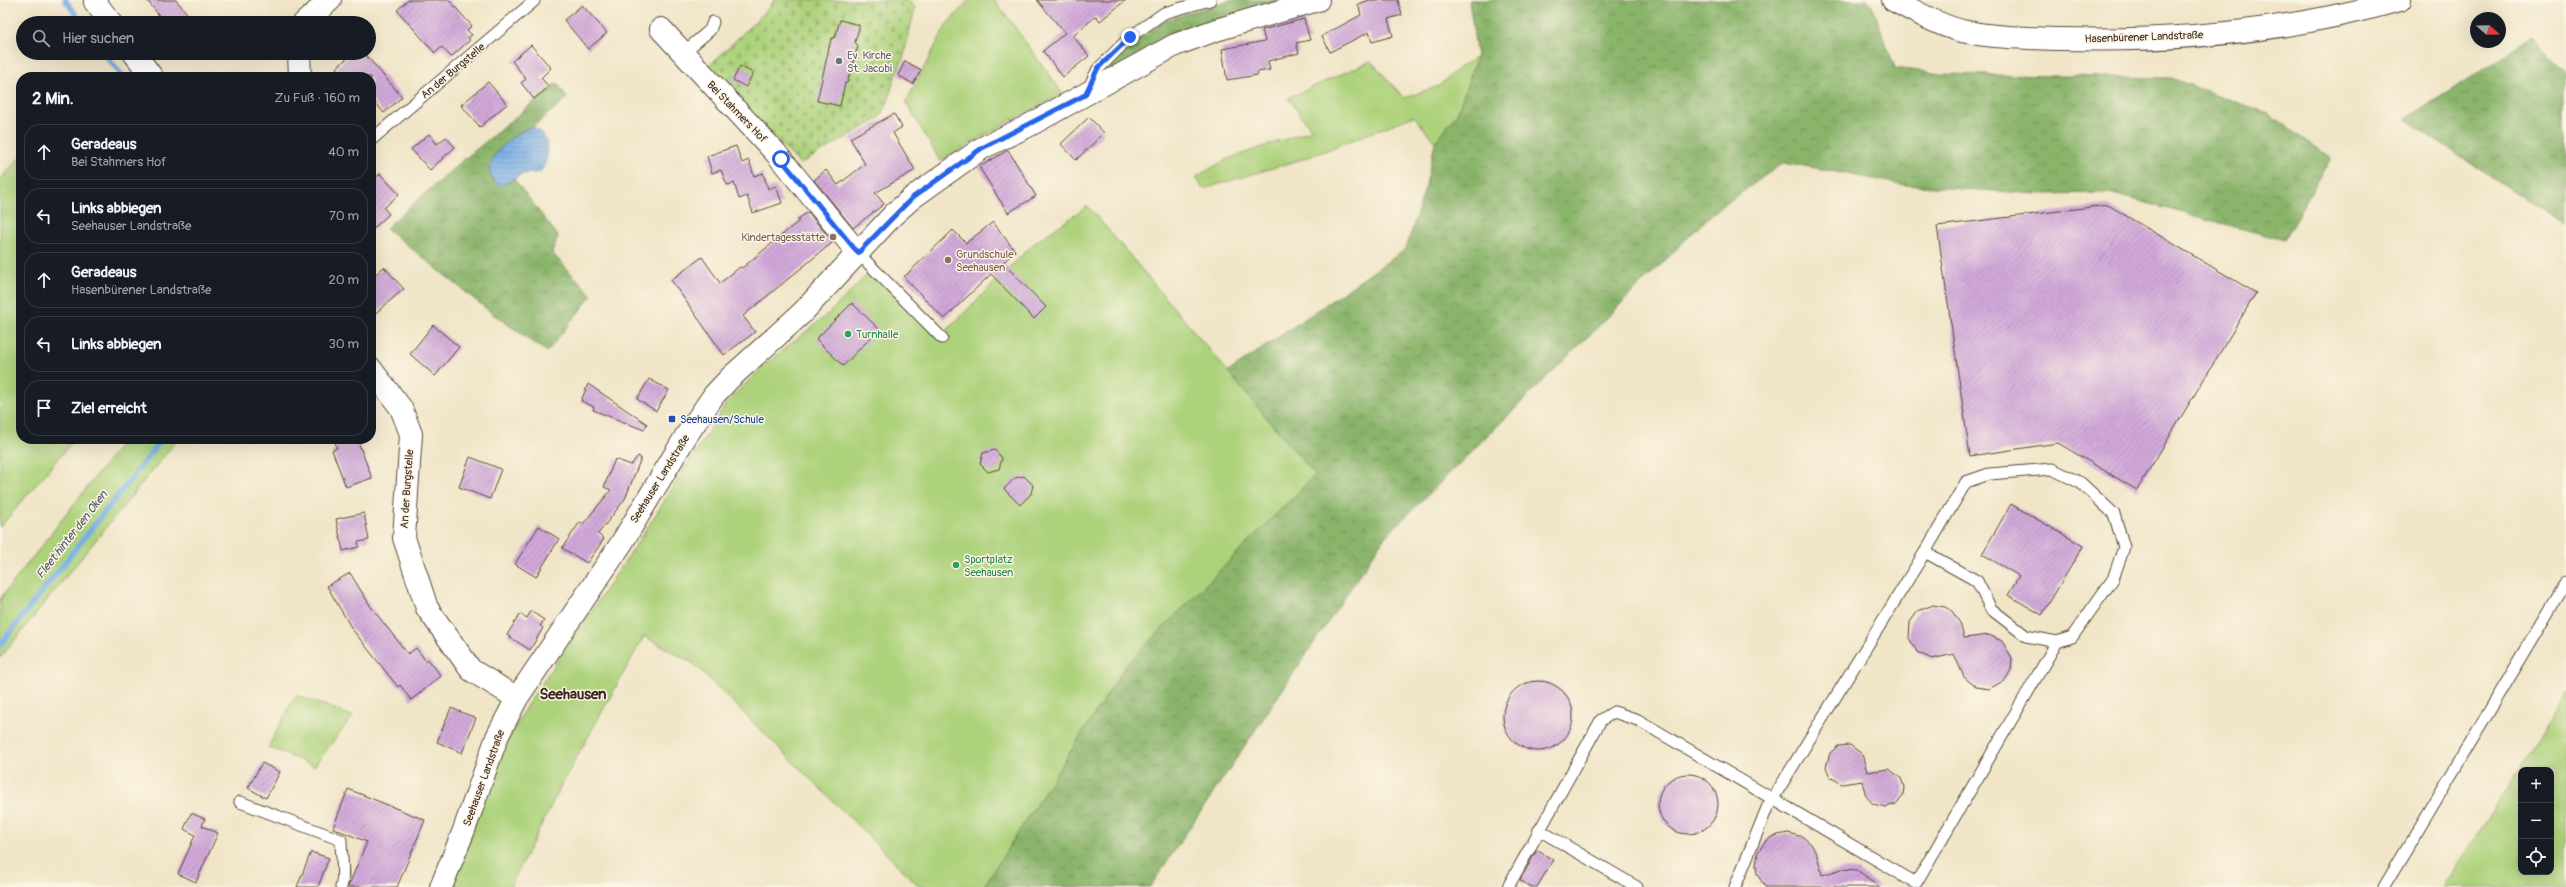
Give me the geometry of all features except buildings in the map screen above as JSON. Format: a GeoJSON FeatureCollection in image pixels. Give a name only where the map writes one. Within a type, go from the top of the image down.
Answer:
{"type":"FeatureCollection","features":[{"type":"Feature","properties":{"kind":"street"},"geometry":{"type":"LineString","coordinates":[[96,0],[95,2],[106,16]]}},
{"type":"Feature","properties":{"kind":"street"},"geometry":{"type":"LineString","coordinates":[[312,16],[330,0]]}},
{"type":"Feature","properties":{"kind":"street"},"geometry":{"type":"LineString","coordinates":[[1085,95],[1175,45],[1216,30],[1318,0]]}},
{"type":"Feature","properties":{"kind":"street","name":"Hasenbürener Landstraße"},"geometry":{"type":"LineString","coordinates":[[1892,0],[1927,18],[1961,31],[2018,38],[2103,40],[2202,36],[2362,11],[2400,0]]}},
{"type":"Feature","properties":{"kind":"street","name":"Bei Stahmers Hof"},"geometry":{"type":"LineString","coordinates":[[661,29],[682,54],[775,152],[858,253]]}},
{"type":"Feature","properties":{"kind":"street"},"geometry":{"type":"LineString","coordinates":[[139,60],[148,72]]}},
{"type":"Feature","properties":{"kind":"street"},"geometry":{"type":"LineString","coordinates":[[299,60],[300,72]]}},
{"type":"Feature","properties":{"kind":"street","name":"Seehauser Landstraße"},"geometry":{"type":"LineString","coordinates":[[441,887],[464,830],[497,738],[517,698],[621,544],[686,436],[714,395],[730,378],[802,313],[912,198],[982,148],[1026,127],[1085,95]]}},
{"type":"Feature","properties":{"kind":"street","name":"An der Burgstelle"},"geometry":{"type":"LineString","coordinates":[[376,376],[401,408],[411,434],[404,538],[427,608],[471,670],[517,698]]}},
{"type":"Feature","properties":{"kind":"lane"},"geometry":{"type":"LineString","coordinates":[[1085,95],[1098,68],[1130,37],[1164,13],[1210,0]]}},
{"type":"Feature","properties":{"kind":"lane","name":"An der Burgstelle"},"geometry":{"type":"LineString","coordinates":[[376,136],[534,1]]}},
{"type":"Feature","properties":{"kind":"lane"},"geometry":{"type":"LineString","coordinates":[[682,54],[710,30],[713,22]]}},
{"type":"Feature","properties":{"kind":"lane"},"geometry":{"type":"LineString","coordinates":[[858,253],[942,338]]}},
{"type":"Feature","properties":{"kind":"lane"},"geometry":{"type":"LineString","coordinates":[[1735,887],[1772,800],[1925,552],[1966,482],[1988,474],[2052,469],[2081,483],[2114,514],[2124,547],[2113,579],[2072,637],[2057,642],[2026,636],[1991,609],[1977,582],[1925,552]]}},
{"type":"Feature","properties":{"kind":"lane"},"geometry":{"type":"LineString","coordinates":[[2384,887],[2566,583]]}},
{"type":"Feature","properties":{"kind":"lane"},"geometry":{"type":"LineString","coordinates":[[1508,887],[1601,720],[1614,712],[1638,720],[1916,884],[2057,642]]}},
{"type":"Feature","properties":{"kind":"lane"},"geometry":{"type":"LineString","coordinates":[[240,802],[341,840],[341,868],[344,880],[341,887]]}},
{"type":"Feature","properties":{"kind":"lane"},"geometry":{"type":"LineString","coordinates":[[1539,830],[1637,887]]}},
{"type":"Feature","properties":{"kind":"green space"},"geometry":{"type":"Polygon","coordinates":[[[774,0],[909,0],[915,8],[903,59],[893,82],[888,102],[878,119],[800,164],[706,69],[766,11],[774,0]]]}},
{"type":"Feature","properties":{"kind":"green space"},"geometry":{"type":"Polygon","coordinates":[[[969,0],[995,0],[1063,94],[1005,124],[940,161],[906,102],[947,24],[969,0]]]}},
{"type":"Feature","properties":{"kind":"green space"},"geometry":{"type":"Polygon","coordinates":[[[1230,0],[1290,0],[1110,76],[1111,65],[1132,44],[1166,20],[1230,0]]]}},
{"type":"Feature","properties":{"kind":"green space"},"geometry":{"type":"Polygon","coordinates":[[[1469,0],[1867,0],[1872,5],[1895,68],[1941,74],[2171,78],[2269,114],[2331,158],[2284,240],[2109,193],[2038,194],[1905,185],[1784,162],[1713,213],[1385,537],[1150,887],[983,887],[1127,664],[1315,475],[1228,372],[1406,249],[1426,185],[1435,142],[1457,114],[1477,57],[1469,0]]]}},
{"type":"Feature","properties":{"kind":"green space"},"geometry":{"type":"Polygon","coordinates":[[[2532,35],[2566,71],[2566,226],[2405,119],[2502,58],[2532,35]]]}},
{"type":"Feature","properties":{"kind":"green space"},"geometry":{"type":"Polygon","coordinates":[[[1477,57],[1457,114],[1435,142],[1414,116],[1309,157],[1203,189],[1196,177],[1227,159],[1312,130],[1288,98],[1371,61],[1404,98],[1439,86],[1457,69],[1477,57]]]}},
{"type":"Feature","properties":{"kind":"green space"},"geometry":{"type":"Polygon","coordinates":[[[557,83],[567,98],[534,126],[522,130],[510,140],[493,160],[490,174],[493,181],[507,183],[514,179],[558,236],[552,253],[592,295],[547,352],[493,314],[386,228],[456,166],[557,83]]]}},
{"type":"Feature","properties":{"kind":"green space"},"geometry":{"type":"Polygon","coordinates":[[[16,161],[16,444],[71,444],[0,527],[0,179],[16,161]]]}},
{"type":"Feature","properties":{"kind":"green space","name":"Sportplatz Seehausen"},"geometry":{"type":"Polygon","coordinates":[[[1088,206],[1315,475],[1127,664],[983,887],[920,887],[694,664],[644,636],[563,782],[510,887],[452,887],[502,751],[527,705],[635,547],[728,401],[766,364],[828,314],[875,267],[941,336],[1033,244],[1088,206]]]}},
{"type":"Feature","properties":{"kind":"green space"},"geometry":{"type":"Polygon","coordinates":[[[121,444],[174,444],[0,658],[0,599],[121,444]]]}},
{"type":"Feature","properties":{"kind":"green space"},"geometry":{"type":"Polygon","coordinates":[[[2566,692],[2566,887],[2443,887],[2518,772],[2518,875],[2554,875],[2554,767],[2521,767],[2550,723],[2566,692]]]}},
{"type":"Feature","properties":{"kind":"green space"},"geometry":{"type":"Polygon","coordinates":[[[296,695],[353,716],[314,766],[268,747],[296,695]]]}},
{"type":"Feature","properties":{"kind":"water"},"geometry":{"type":"Polygon","coordinates":[[[532,127],[543,135],[546,141],[547,153],[544,166],[540,172],[522,174],[501,186],[492,179],[490,170],[492,161],[497,152],[505,143],[524,130],[532,127]]]}},
{"type":"Feature","properties":{"kind":"waterway"},"geometry":{"type":"LineString","coordinates":[[65,0],[77,16]]}},
{"type":"Feature","properties":{"kind":"waterway"},"geometry":{"type":"LineString","coordinates":[[110,60],[119,72]]}},
{"type":"Feature","properties":{"kind":"waterway","name":"Fleet hinter den Oken"},"geometry":{"type":"LineString","coordinates":[[0,645],[158,444]]}},
{"type":"Feature","properties":{"kind":"place","name":"Ev. Kirche St. Jacobi"},"geometry":{"type":"Point","coordinates":[839,61]}},
{"type":"Feature","properties":{"kind":"place","name":"Kindertagesstätte"},"geometry":{"type":"Point","coordinates":[833,237]}},
{"type":"Feature","properties":{"kind":"place","name":"Grundschule Seehausen"},"geometry":{"type":"Point","coordinates":[948,260]}},
{"type":"Feature","properties":{"kind":"place","name":"Turnhalle"},"geometry":{"type":"Point","coordinates":[848,334]}},
{"type":"Feature","properties":{"kind":"place","name":"Seehausen/Schule"},"geometry":{"type":"Point","coordinates":[672,419]}},
{"type":"Feature","properties":{"kind":"place","name":"Sportplatz Seehausen"},"geometry":{"type":"Point","coordinates":[956,565]}},
{"type":"Feature","properties":{"kind":"district","name":"Seehausen"},"geometry":{"type":"Point","coordinates":[573,694]}},
{"type":"Feature","properties":{"kind":"route"},"geometry":{"type":"LineString","coordinates":[[781,159],[858,253],[894,214],[912,198],[982,148],[1026,127],[1085,95],[1098,68],[1130,37]]}}]}
